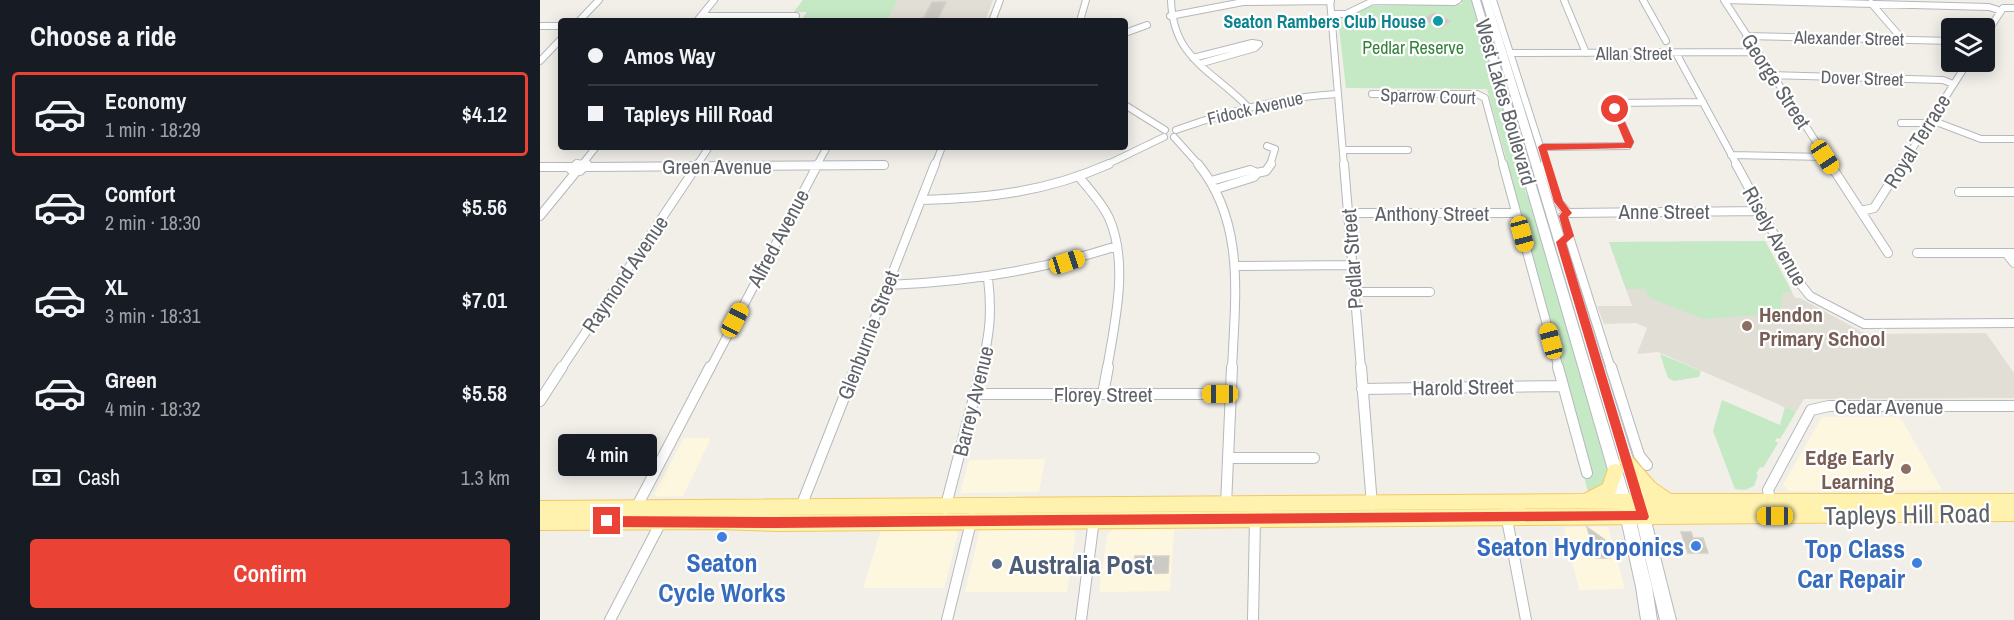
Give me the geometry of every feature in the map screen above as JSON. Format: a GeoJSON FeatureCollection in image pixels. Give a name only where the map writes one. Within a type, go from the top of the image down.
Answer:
{"type":"FeatureCollection","features":[{"type":"Feature","properties":{"kind":"main road","name":"West Lakes Boulevard"},"geometry":{"type":"LineString","coordinates":[[1476,0],[1668,620]]}},
{"type":"Feature","properties":{"kind":"main road","name":"West Lakes Boulevard"},"geometry":{"type":"LineString","coordinates":[[1486,0],[1565,239],[1616,403],[1621,467]]}},
{"type":"Feature","properties":{"kind":"main road"},"geometry":{"type":"LineString","coordinates":[[1578,501],[1598,496],[1609,489],[1621,467],[1670,501]]}},
{"type":"Feature","properties":{"kind":"main road","name":"Tapleys Hill Road"},"geometry":{"type":"LineString","coordinates":[[1505,510],[1578,501],[1634,509],[1670,501],[1772,508],[2014,513]]}},
{"type":"Feature","properties":{"kind":"main road","name":"Tapleys Hill Road"},"geometry":{"type":"LineString","coordinates":[[540,522],[664,514],[1772,508],[2014,501]]}},
{"type":"Feature","properties":{"kind":"main road","name":"Tapleys Hill Road"},"geometry":{"type":"LineString","coordinates":[[540,509],[632,515]]}},
{"type":"Feature","properties":{"kind":"main road","name":"West Lakes Boulevard"},"geometry":{"type":"LineString","coordinates":[[1634,509],[1649,620]]}},
{"type":"Feature","properties":{"kind":"main road","name":"Tapleys Hill Road"},"geometry":{"type":"LineString","coordinates":[[1226,512],[1255,519],[1372,510]]}},
{"type":"Feature","properties":{"kind":"street"},"geometry":{"type":"LineString","coordinates":[[582,18],[599,0]]}},
{"type":"Feature","properties":{"kind":"street"},"geometry":{"type":"LineString","coordinates":[[700,18],[714,0]]}},
{"type":"Feature","properties":{"kind":"street"},"geometry":{"type":"LineString","coordinates":[[993,18],[1000,0]]}},
{"type":"Feature","properties":{"kind":"street"},"geometry":{"type":"LineString","coordinates":[[1081,18],[1086,0]]}},
{"type":"Feature","properties":{"kind":"street"},"geometry":{"type":"LineString","coordinates":[[1171,0],[1170,16],[1178,41],[1199,64],[1248,107]]}},
{"type":"Feature","properties":{"kind":"street"},"geometry":{"type":"LineString","coordinates":[[1493,0],[1558,202],[1568,213],[1563,216],[1565,239]]}},
{"type":"Feature","properties":{"kind":"street"},"geometry":{"type":"LineString","coordinates":[[1564,0],[1586,52]]}},
{"type":"Feature","properties":{"kind":"street"},"geometry":{"type":"LineString","coordinates":[[1643,0],[1666,41]]}},
{"type":"Feature","properties":{"kind":"street"},"geometry":{"type":"LineString","coordinates":[[1724,0],[1870,2],[2014,8]]}},
{"type":"Feature","properties":{"kind":"street","name":"George Street"},"geometry":{"type":"LineString","coordinates":[[1724,0],[1888,253]]}},
{"type":"Feature","properties":{"kind":"street"},"geometry":{"type":"LineString","coordinates":[[1996,0],[2002,9]]}},
{"type":"Feature","properties":{"kind":"street"},"geometry":{"type":"LineString","coordinates":[[1170,16],[1243,1],[1330,1]]}},
{"type":"Feature","properties":{"kind":"street","name":"Pedlar Street"},"geometry":{"type":"LineString","coordinates":[[1330,1],[1372,510]]}},
{"type":"Feature","properties":{"kind":"street"},"geometry":{"type":"LineString","coordinates":[[1332,14],[1346,14],[1373,1],[1458,1]]}},
{"type":"Feature","properties":{"kind":"street"},"geometry":{"type":"LineString","coordinates":[[1870,2],[1903,40]]}},
{"type":"Feature","properties":{"kind":"street"},"geometry":{"type":"LineString","coordinates":[[1995,20],[2002,9]]}},
{"type":"Feature","properties":{"kind":"street"},"geometry":{"type":"LineString","coordinates":[[1128,32],[1147,25]]}},
{"type":"Feature","properties":{"kind":"street"},"geometry":{"type":"LineString","coordinates":[[540,26],[558,26]]}},
{"type":"Feature","properties":{"kind":"street","name":"Alexander Street"},"geometry":{"type":"LineString","coordinates":[[1746,36],[1941,41]]}},
{"type":"Feature","properties":{"kind":"street"},"geometry":{"type":"LineString","coordinates":[[540,61],[558,42]]}},
{"type":"Feature","properties":{"kind":"street"},"geometry":{"type":"LineString","coordinates":[[1193,58],[1252,43],[1259,44],[1255,48],[1199,64]]}},
{"type":"Feature","properties":{"kind":"street","name":"Risely Avenue"},"geometry":{"type":"LineString","coordinates":[[1676,52],[1761,211],[1810,296],[1860,323],[2014,323]]}},
{"type":"Feature","properties":{"kind":"street","name":"Allan Street"},"geometry":{"type":"LineString","coordinates":[[1511,53],[1756,52]]}},
{"type":"Feature","properties":{"kind":"street","name":"Royal Terrace"},"geometry":{"type":"LineString","coordinates":[[1861,211],[1875,208],[1961,72]]}},
{"type":"Feature","properties":{"kind":"street","name":"Dover Street"},"geometry":{"type":"LineString","coordinates":[[1771,75],[1943,80],[1953,84]]}},
{"type":"Feature","properties":{"kind":"street","name":"Fidock Avenue"},"geometry":{"type":"LineString","coordinates":[[1175,134],[1205,119],[1248,107],[1281,100],[1337,94]]}},
{"type":"Feature","properties":{"kind":"street","name":"Sparrow Court"},"geometry":{"type":"LineString","coordinates":[[1371,94],[1477,94],[1485,98],[1516,213]]}},
{"type":"Feature","properties":{"kind":"street"},"geometry":{"type":"LineString","coordinates":[[1542,147],[1628,146],[1630,142],[1614,105],[1618,103],[1703,102]]}},
{"type":"Feature","properties":{"kind":"street"},"geometry":{"type":"LineString","coordinates":[[1128,107],[1164,133],[1175,134],[1214,185],[1231,228],[1236,266],[1226,512]]}},
{"type":"Feature","properties":{"kind":"street"},"geometry":{"type":"LineString","coordinates":[[1901,123],[1929,122],[1981,139],[2014,139]]}},
{"type":"Feature","properties":{"kind":"street"},"geometry":{"type":"LineString","coordinates":[[921,200],[976,199],[1035,190],[1079,177],[1124,158],[1164,133]]}},
{"type":"Feature","properties":{"kind":"street"},"geometry":{"type":"LineString","coordinates":[[1214,185],[1250,170],[1257,173],[1266,171],[1272,163],[1275,149],[1267,146]]}},
{"type":"Feature","properties":{"kind":"street"},"geometry":{"type":"LineString","coordinates":[[540,216],[574,170],[585,164],[594,150]]}},
{"type":"Feature","properties":{"kind":"street","name":"Raymond Avenue"},"geometry":{"type":"LineString","coordinates":[[540,401],[708,150]]}},
{"type":"Feature","properties":{"kind":"street","name":"Alfred Avenue"},"geometry":{"type":"LineString","coordinates":[[632,515],[825,150]]}},
{"type":"Feature","properties":{"kind":"street","name":"Glenburnie Street"},"geometry":{"type":"LineString","coordinates":[[798,515],[941,150]]}},
{"type":"Feature","properties":{"kind":"street"},"geometry":{"type":"LineString","coordinates":[[1343,150],[1408,150]]}},
{"type":"Feature","properties":{"kind":"street"},"geometry":{"type":"LineString","coordinates":[[1731,155],[1825,157]]}},
{"type":"Feature","properties":{"kind":"street","name":"Green Avenue"},"geometry":{"type":"LineString","coordinates":[[585,164],[884,165]]}},
{"type":"Feature","properties":{"kind":"street"},"geometry":{"type":"LineString","coordinates":[[540,167],[574,170]]}},
{"type":"Feature","properties":{"kind":"street"},"geometry":{"type":"LineString","coordinates":[[1079,177],[1099,200],[1110,222],[1117,246],[1119,282],[1103,394]]}},
{"type":"Feature","properties":{"kind":"street"},"geometry":{"type":"LineString","coordinates":[[1959,192],[2014,192]]}},
{"type":"Feature","properties":{"kind":"street","name":"Anne Street"},"geometry":{"type":"LineString","coordinates":[[1568,213],[1761,211]]}},
{"type":"Feature","properties":{"kind":"street","name":"Anthony Street"},"geometry":{"type":"LineString","coordinates":[[1348,213],[1516,213]]}},
{"type":"Feature","properties":{"kind":"street"},"geometry":{"type":"LineString","coordinates":[[1516,213],[1587,473]]}},
{"type":"Feature","properties":{"kind":"street"},"geometry":{"type":"LineString","coordinates":[[888,285],[927,285],[988,278],[1067,262],[1117,246]]}},
{"type":"Feature","properties":{"kind":"street"},"geometry":{"type":"LineString","coordinates":[[1917,253],[2010,253],[2014,263]]}},
{"type":"Feature","properties":{"kind":"street"},"geometry":{"type":"LineString","coordinates":[[1236,266],[1352,265]]}},
{"type":"Feature","properties":{"kind":"street","name":"Barrey Avenue"},"geometry":{"type":"LineString","coordinates":[[944,514],[989,340],[992,310],[988,278]]}},
{"type":"Feature","properties":{"kind":"street"},"geometry":{"type":"LineString","coordinates":[[1354,292],[1430,292]]}},
{"type":"Feature","properties":{"kind":"street","name":"Harold Street"},"geometry":{"type":"LineString","coordinates":[[1362,389],[1563,386]]}},
{"type":"Feature","properties":{"kind":"street","name":"Florey Street"},"geometry":{"type":"LineString","coordinates":[[976,394],[1230,394]]}},
{"type":"Feature","properties":{"kind":"street"},"geometry":{"type":"LineString","coordinates":[[1616,403],[1639,455],[1647,465]]}},
{"type":"Feature","properties":{"kind":"street","name":"Cedar Avenue"},"geometry":{"type":"LineString","coordinates":[[1772,508],[1768,490],[1811,410],[1815,408],[1829,406],[2014,406]]}},
{"type":"Feature","properties":{"kind":"street"},"geometry":{"type":"LineString","coordinates":[[1228,458],[1314,458]]}},
{"type":"Feature","properties":{"kind":"street"},"geometry":{"type":"LineString","coordinates":[[1505,510],[1526,620]]}},
{"type":"Feature","properties":{"kind":"street"},"geometry":{"type":"LineString","coordinates":[[1081,620],[1096,513]]}},
{"type":"Feature","properties":{"kind":"street"},"geometry":{"type":"LineString","coordinates":[[610,620],[664,514]]}},
{"type":"Feature","properties":{"kind":"street"},"geometry":{"type":"LineString","coordinates":[[947,620],[973,514]]}},
{"type":"Feature","properties":{"kind":"street"},"geometry":{"type":"LineString","coordinates":[[1253,620],[1255,519]]}},
{"type":"Feature","properties":{"kind":"shaded area"},"geometry":{"type":"Polygon","coordinates":[[[803,0],[993,0],[986,18],[803,18],[807,12],[794,12],[803,0]]]}},
{"type":"Feature","properties":{"kind":"shaded area","name":"Hendon Primary School"},"geometry":{"type":"Polygon","coordinates":[[[1765,241],[1795,298],[1800,298],[1866,334],[1986,333],[2014,373],[2014,398],[1804,399],[1796,412],[1658,352],[1637,354],[1647,328],[1636,323],[1604,324],[1597,306],[1632,306],[1609,242],[1765,241]]]}},
{"type":"Feature","properties":{"kind":"shaded area"},"geometry":{"type":"Polygon","coordinates":[[[1822,417],[1900,417],[1942,490],[1789,491],[1783,485],[1822,417]]]}},
{"type":"Feature","properties":{"kind":"shaded area"},"geometry":{"type":"Polygon","coordinates":[[[684,438],[711,438],[683,496],[658,497],[654,494],[684,438]]]}},
{"type":"Feature","properties":{"kind":"shaded area"},"geometry":{"type":"Polygon","coordinates":[[[1045,459],[1039,492],[960,493],[969,460],[1045,459]]]}},
{"type":"Feature","properties":{"kind":"shaded area"},"geometry":{"type":"Polygon","coordinates":[[[1564,527],[1608,527],[1625,589],[1579,590],[1564,527]]]}},
{"type":"Feature","properties":{"kind":"shaded area"},"geometry":{"type":"Polygon","coordinates":[[[954,529],[958,534],[944,588],[863,588],[881,530],[954,529]]]}},
{"type":"Feature","properties":{"kind":"shaded area"},"geometry":{"type":"Polygon","coordinates":[[[1072,529],[1076,533],[1067,592],[965,592],[980,530],[1072,529]]]}},
{"type":"Feature","properties":{"kind":"shaded area"},"geometry":{"type":"Polygon","coordinates":[[[1114,529],[1174,529],[1170,591],[1099,592],[1107,535],[1114,529]]]}},
{"type":"Feature","properties":{"kind":"green space"},"geometry":{"type":"Polygon","coordinates":[[[803,0],[898,0],[888,18],[803,18],[807,12],[794,12],[803,0]]]}},
{"type":"Feature","properties":{"kind":"green space","name":"Pedlar Reserve"},"geometry":{"type":"Polygon","coordinates":[[[1462,0],[1473,0],[1527,185],[1524,186],[1527,196],[1530,196],[1608,470],[1606,484],[1588,492],[1584,476],[1593,475],[1487,89],[1346,88],[1338,19],[1351,16],[1370,6],[1462,4],[1462,0]]]}},
{"type":"Feature","properties":{"kind":"green space"},"geometry":{"type":"Polygon","coordinates":[[[1765,241],[1792,292],[1783,292],[1779,317],[1755,315],[1704,319],[1650,298],[1645,289],[1626,289],[1609,242],[1765,241]]]}},
{"type":"Feature","properties":{"kind":"green space"},"geometry":{"type":"Polygon","coordinates":[[[1660,354],[1701,371],[1699,377],[1674,381],[1668,378],[1660,354]]]}},
{"type":"Feature","properties":{"kind":"green space"},"geometry":{"type":"Polygon","coordinates":[[[1722,400],[1780,425],[1785,407],[1796,412],[1780,439],[1777,438],[1775,441],[1778,443],[1763,468],[1760,467],[1756,474],[1758,475],[1754,486],[1745,490],[1735,489],[1713,431],[1722,400]]]}},
{"type":"Feature","properties":{"kind":"building"},"geometry":{"type":"Polygon","coordinates":[[[932,2],[946,2],[938,18],[924,18],[932,2]]]}},
{"type":"Feature","properties":{"kind":"building","name":"Seaton Rambers Club House"},"geometry":{"type":"Polygon","coordinates":[[[1434,13],[1450,21],[1440,28],[1424,19],[1434,13]]]}},
{"type":"Feature","properties":{"kind":"building"},"geometry":{"type":"Polygon","coordinates":[[[1587,527],[1605,540],[1610,558],[1596,558],[1587,527]]]}},
{"type":"Feature","properties":{"kind":"building","name":"Seaton Hydroponics"},"geometry":{"type":"Polygon","coordinates":[[[1681,532],[1691,532],[1693,538],[1703,538],[1708,553],[1688,553],[1681,532]]]}},
{"type":"Feature","properties":{"kind":"building"},"geometry":{"type":"Polygon","coordinates":[[[1135,556],[1169,556],[1168,573],[1134,574],[1135,556]]]}},
{"type":"Feature","properties":{"kind":"place","name":"Seaton Rambers Club House"},"geometry":{"type":"Point","coordinates":[1438,21]}},
{"type":"Feature","properties":{"kind":"place","name":"Hendon Primary School"},"geometry":{"type":"Point","coordinates":[1747,326]}},
{"type":"Feature","properties":{"kind":"place","name":"Edge Early Learning"},"geometry":{"type":"Point","coordinates":[1906,469]}},
{"type":"Feature","properties":{"kind":"place","name":"Seaton Cycle Works"},"geometry":{"type":"Point","coordinates":[722,537]}},
{"type":"Feature","properties":{"kind":"place","name":"Seaton Hydroponics"},"geometry":{"type":"Point","coordinates":[1696,546]}},
{"type":"Feature","properties":{"kind":"place","name":"Top Class Car Repair"},"geometry":{"type":"Point","coordinates":[1917,563]}},
{"type":"Feature","properties":{"kind":"place","name":"Australia Post"},"geometry":{"type":"Point","coordinates":[997,564]}},
{"type":"Feature","properties":{"kind":"route"},"geometry":{"type":"LineString","coordinates":[[607,521],[777,523],[1643,517],[1561,242],[1569,236],[1563,216],[1568,213],[1558,202],[1542,147],[1628,146],[1630,142],[1615,109]]}}]}
